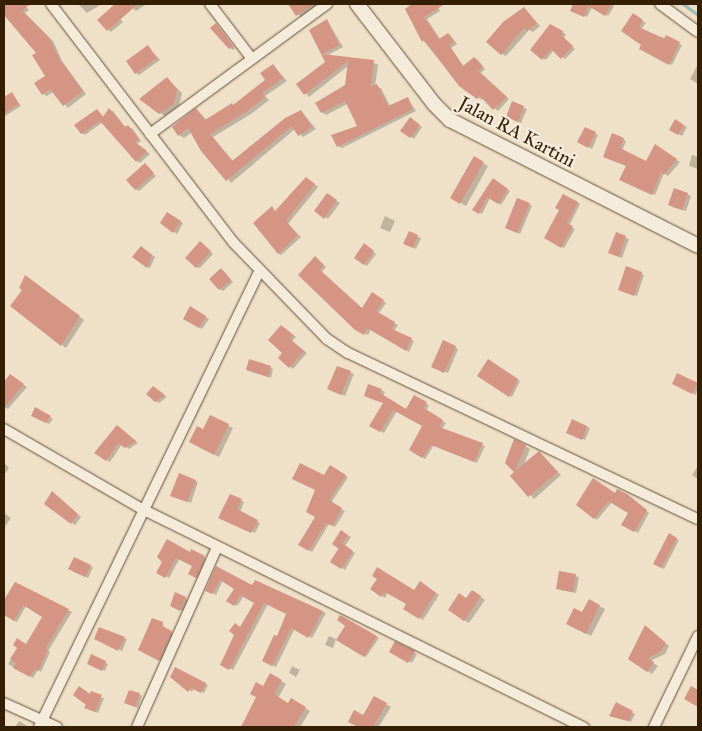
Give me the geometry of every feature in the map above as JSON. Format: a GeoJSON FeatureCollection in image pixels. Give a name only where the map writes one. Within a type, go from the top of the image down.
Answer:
{"type":"FeatureCollection","features":[{"type":"Feature","properties":{"kind":"main road","name":"Jalan RA Kartini"},"geometry":{"type":"LineString","coordinates":[[357,4],[434,104],[450,120],[698,246]]}},
{"type":"Feature","properties":{"kind":"street"},"geometry":{"type":"LineString","coordinates":[[51,4],[259,272],[307,322],[348,353],[698,519]]}},
{"type":"Feature","properties":{"kind":"street"},"geometry":{"type":"LineString","coordinates":[[210,4],[252,59]]}},
{"type":"Feature","properties":{"kind":"street"},"geometry":{"type":"LineString","coordinates":[[150,134],[327,4]]}},
{"type":"Feature","properties":{"kind":"street"},"geometry":{"type":"LineString","coordinates":[[660,4],[698,32]]}},
{"type":"Feature","properties":{"kind":"street"},"geometry":{"type":"LineString","coordinates":[[40,723],[142,509],[259,272]]}},
{"type":"Feature","properties":{"kind":"street"},"geometry":{"type":"LineString","coordinates":[[4,429],[142,509],[584,727]]}},
{"type":"Feature","properties":{"kind":"street"},"geometry":{"type":"LineString","coordinates":[[137,727],[217,547]]}},
{"type":"Feature","properties":{"kind":"street"},"geometry":{"type":"LineString","coordinates":[[654,727],[698,636]]}},
{"type":"Feature","properties":{"kind":"street"},"geometry":{"type":"LineString","coordinates":[[4,703],[40,723],[56,727]]}},
{"type":"Feature","properties":{"kind":"building"},"geometry":{"type":"Polygon","coordinates":[[[4,4],[30,4],[22,11],[49,38],[59,58],[83,91],[63,106],[50,89],[42,95],[34,83],[45,76],[32,55],[36,53],[4,15],[4,4]]]}},
{"type":"Feature","properties":{"kind":"building"},"geometry":{"type":"Polygon","coordinates":[[[115,4],[138,4],[107,31],[97,20],[115,4]]]}},
{"type":"Feature","properties":{"kind":"building"},"geometry":{"type":"Polygon","coordinates":[[[288,4],[314,4],[296,16],[288,4]]]}},
{"type":"Feature","properties":{"kind":"building"},"geometry":{"type":"Polygon","coordinates":[[[412,4],[445,4],[424,17],[439,39],[448,33],[454,42],[449,45],[463,66],[474,57],[483,67],[478,71],[507,97],[493,110],[480,96],[477,99],[459,86],[424,40],[422,42],[405,9],[412,4]]]}},
{"type":"Feature","properties":{"kind":"building"},"geometry":{"type":"Polygon","coordinates":[[[573,4],[611,4],[605,16],[588,6],[584,17],[570,11],[573,4]]]}},
{"type":"Feature","properties":{"kind":"building"},"geometry":{"type":"Polygon","coordinates":[[[524,7],[537,23],[527,31],[525,27],[501,55],[486,42],[503,22],[524,7]]]}},
{"type":"Feature","properties":{"kind":"building"},"geometry":{"type":"Polygon","coordinates":[[[633,13],[643,20],[639,27],[664,39],[666,35],[680,42],[669,65],[639,49],[641,45],[621,31],[633,13]]]}},
{"type":"Feature","properties":{"kind":"building"},"geometry":{"type":"Polygon","coordinates":[[[327,19],[339,45],[322,54],[374,60],[371,87],[377,84],[388,106],[408,97],[413,109],[337,147],[331,135],[357,126],[345,101],[321,113],[315,103],[345,85],[348,61],[304,95],[296,84],[325,62],[309,30],[327,19]]]}},
{"type":"Feature","properties":{"kind":"building"},"geometry":{"type":"Polygon","coordinates":[[[216,23],[233,46],[229,49],[210,28],[216,23]]]}},
{"type":"Feature","properties":{"kind":"building"},"geometry":{"type":"Polygon","coordinates":[[[550,24],[563,31],[561,35],[573,46],[561,59],[551,49],[542,60],[530,50],[550,24]]]}},
{"type":"Feature","properties":{"kind":"building"},"geometry":{"type":"Polygon","coordinates":[[[148,45],[157,58],[135,74],[126,61],[148,45]]]}},
{"type":"Feature","properties":{"kind":"building"},"geometry":{"type":"Polygon","coordinates":[[[273,64],[283,78],[262,93],[265,97],[246,112],[210,134],[232,161],[285,118],[301,110],[312,127],[298,136],[292,126],[226,181],[201,151],[188,128],[178,136],[172,127],[196,108],[205,120],[232,103],[233,105],[265,80],[260,73],[273,64]]]}},
{"type":"Feature","properties":{"kind":"building"},"geometry":{"type":"Polygon","coordinates":[[[167,77],[177,89],[174,104],[159,114],[139,99],[167,77]]]}},
{"type":"Feature","properties":{"kind":"building"},"geometry":{"type":"Polygon","coordinates":[[[12,92],[19,104],[4,113],[4,97],[12,92]]]}},
{"type":"Feature","properties":{"kind":"building"},"geometry":{"type":"Polygon","coordinates":[[[512,101],[524,106],[518,122],[506,117],[512,101]]]}},
{"type":"Feature","properties":{"kind":"building"},"geometry":{"type":"Polygon","coordinates":[[[109,108],[125,127],[128,125],[139,139],[135,142],[147,151],[136,162],[100,121],[81,134],[74,125],[97,109],[103,117],[109,108]]]}},
{"type":"Feature","properties":{"kind":"building"},"geometry":{"type":"Polygon","coordinates":[[[410,117],[420,125],[410,138],[400,131],[410,117]]]}},
{"type":"Feature","properties":{"kind":"building"},"geometry":{"type":"Polygon","coordinates":[[[675,119],[684,125],[678,135],[669,130],[675,119]]]}},
{"type":"Feature","properties":{"kind":"building"},"geometry":{"type":"Polygon","coordinates":[[[585,127],[596,132],[588,148],[577,142],[585,127]]]}},
{"type":"Feature","properties":{"kind":"building"},"geometry":{"type":"Polygon","coordinates":[[[612,133],[624,138],[620,148],[646,161],[655,144],[677,159],[664,175],[661,172],[652,195],[619,180],[626,166],[603,157],[612,133]]]}},
{"type":"Feature","properties":{"kind":"building"},"geometry":{"type":"Polygon","coordinates":[[[474,156],[484,162],[460,204],[450,198],[474,156]]]}},
{"type":"Feature","properties":{"kind":"building"},"geometry":{"type":"Polygon","coordinates":[[[145,163],[154,173],[135,190],[126,180],[145,163]]]}},
{"type":"Feature","properties":{"kind":"building"},"geometry":{"type":"Polygon","coordinates":[[[306,177],[315,184],[286,221],[298,235],[278,254],[253,223],[272,206],[275,211],[306,177]]]}},
{"type":"Feature","properties":{"kind":"building"},"geometry":{"type":"Polygon","coordinates":[[[493,178],[508,189],[498,204],[487,197],[479,214],[472,210],[493,178]]]}},
{"type":"Feature","properties":{"kind":"building"},"geometry":{"type":"Polygon","coordinates":[[[674,188],[688,193],[682,210],[668,205],[674,188]]]}},
{"type":"Feature","properties":{"kind":"building"},"geometry":{"type":"Polygon","coordinates":[[[327,193],[337,200],[324,219],[314,211],[327,193]]]}},
{"type":"Feature","properties":{"kind":"building"},"geometry":{"type":"Polygon","coordinates":[[[563,194],[578,202],[567,223],[573,226],[561,248],[544,238],[559,210],[555,208],[563,194]]]}},
{"type":"Feature","properties":{"kind":"building"},"geometry":{"type":"Polygon","coordinates":[[[517,198],[530,203],[517,233],[505,228],[517,198]]]}},
{"type":"Feature","properties":{"kind":"building"},"geometry":{"type":"Polygon","coordinates":[[[167,212],[181,221],[173,233],[160,223],[167,212]]]}},
{"type":"Feature","properties":{"kind":"building"},"geometry":{"type":"Polygon","coordinates":[[[409,231],[418,235],[413,248],[403,244],[409,231]]]}},
{"type":"Feature","properties":{"kind":"building"},"geometry":{"type":"Polygon","coordinates":[[[616,232],[626,236],[619,257],[608,253],[616,232]]]}},
{"type":"Feature","properties":{"kind":"building"},"geometry":{"type":"Polygon","coordinates":[[[200,241],[211,251],[196,268],[185,258],[200,241]]]}},
{"type":"Feature","properties":{"kind":"building"},"geometry":{"type":"Polygon","coordinates":[[[364,243],[374,251],[364,265],[354,258],[364,243]]]}},
{"type":"Feature","properties":{"kind":"building"},"geometry":{"type":"Polygon","coordinates":[[[141,246],[152,255],[147,268],[132,257],[141,246]]]}},
{"type":"Feature","properties":{"kind":"building"},"geometry":{"type":"Polygon","coordinates":[[[315,256],[324,265],[320,270],[362,308],[372,292],[384,300],[376,311],[395,322],[392,329],[412,338],[406,351],[367,328],[364,335],[355,330],[298,275],[315,256]]]}},
{"type":"Feature","properties":{"kind":"building"},"geometry":{"type":"Polygon","coordinates":[[[626,266],[642,272],[634,296],[618,290],[626,266]]]}},
{"type":"Feature","properties":{"kind":"building"},"geometry":{"type":"Polygon","coordinates":[[[221,268],[231,280],[219,290],[209,279],[221,268]]]}},
{"type":"Feature","properties":{"kind":"building"},"geometry":{"type":"Polygon","coordinates":[[[25,275],[80,316],[61,346],[10,306],[22,290],[19,288],[25,275]]]}},
{"type":"Feature","properties":{"kind":"building"},"geometry":{"type":"Polygon","coordinates":[[[190,306],[206,316],[199,328],[183,319],[190,306]]]}},
{"type":"Feature","properties":{"kind":"building"},"geometry":{"type":"Polygon","coordinates":[[[281,325],[293,335],[290,339],[304,351],[289,368],[278,358],[282,353],[268,340],[281,325]]]}},
{"type":"Feature","properties":{"kind":"building"},"geometry":{"type":"Polygon","coordinates":[[[443,340],[456,346],[444,373],[431,367],[443,340]]]}},
{"type":"Feature","properties":{"kind":"building"},"geometry":{"type":"Polygon","coordinates":[[[249,359],[271,366],[268,377],[246,370],[249,359]]]}},
{"type":"Feature","properties":{"kind":"building"},"geometry":{"type":"Polygon","coordinates":[[[488,359],[518,379],[509,397],[477,376],[488,359]]]}},
{"type":"Feature","properties":{"kind":"building"},"geometry":{"type":"Polygon","coordinates":[[[337,366],[351,371],[341,395],[327,389],[337,366]]]}},
{"type":"Feature","properties":{"kind":"building"},"geometry":{"type":"Polygon","coordinates":[[[677,373],[698,383],[692,394],[672,384],[677,373]]]}},
{"type":"Feature","properties":{"kind":"building"},"geometry":{"type":"Polygon","coordinates":[[[10,374],[24,384],[4,408],[4,382],[10,374]]]}},
{"type":"Feature","properties":{"kind":"building"},"geometry":{"type":"Polygon","coordinates":[[[368,384],[382,389],[380,393],[406,409],[414,395],[427,402],[424,408],[443,420],[439,427],[483,443],[474,462],[431,445],[422,458],[409,450],[422,426],[393,410],[380,432],[369,426],[383,403],[364,396],[368,384]]]}},
{"type":"Feature","properties":{"kind":"building"},"geometry":{"type":"Polygon","coordinates":[[[153,386],[165,395],[155,402],[146,394],[153,386]]]}},
{"type":"Feature","properties":{"kind":"building"},"geometry":{"type":"Polygon","coordinates":[[[35,407],[51,416],[46,423],[31,416],[35,407]]]}},
{"type":"Feature","properties":{"kind":"building"},"geometry":{"type":"Polygon","coordinates":[[[210,415],[229,424],[214,455],[189,442],[197,426],[203,429],[210,415]]]}},
{"type":"Feature","properties":{"kind":"building"},"geometry":{"type":"Polygon","coordinates":[[[572,419],[587,426],[582,440],[566,433],[572,419]]]}},
{"type":"Feature","properties":{"kind":"building"},"geometry":{"type":"Polygon","coordinates":[[[117,425],[136,441],[125,448],[118,443],[106,461],[94,453],[117,425]]]}},
{"type":"Feature","properties":{"kind":"building"},"geometry":{"type":"Polygon","coordinates":[[[514,439],[526,445],[515,471],[539,451],[558,472],[528,497],[510,476],[514,472],[505,463],[514,439]]]}},
{"type":"Feature","properties":{"kind":"building"},"geometry":{"type":"Polygon","coordinates":[[[300,463],[324,475],[330,465],[346,475],[329,500],[342,508],[332,526],[326,523],[309,551],[298,545],[315,517],[306,512],[315,490],[292,479],[300,463]]]}},
{"type":"Feature","properties":{"kind":"building"},"geometry":{"type":"Polygon","coordinates":[[[179,473],[196,480],[187,502],[170,496],[179,473]]]}},
{"type":"Feature","properties":{"kind":"building"},"geometry":{"type":"Polygon","coordinates":[[[593,478],[615,493],[617,489],[627,494],[647,510],[634,532],[621,525],[628,513],[608,501],[594,519],[576,505],[593,478]]]}},
{"type":"Feature","properties":{"kind":"building"},"geometry":{"type":"Polygon","coordinates":[[[52,491],[78,514],[71,524],[44,504],[52,491]]]}},
{"type":"Feature","properties":{"kind":"building"},"geometry":{"type":"Polygon","coordinates":[[[230,494],[242,499],[237,509],[258,520],[251,533],[218,518],[230,494]]]}},
{"type":"Feature","properties":{"kind":"building"},"geometry":{"type":"Polygon","coordinates":[[[341,530],[348,535],[339,549],[332,544],[341,530]]]}},
{"type":"Feature","properties":{"kind":"building"},"geometry":{"type":"Polygon","coordinates":[[[669,533],[677,538],[661,568],[653,564],[669,533]]]}},
{"type":"Feature","properties":{"kind":"building"},"geometry":{"type":"Polygon","coordinates":[[[167,539],[190,552],[191,549],[205,556],[196,578],[188,574],[192,566],[176,558],[165,578],[156,573],[162,562],[157,557],[167,539]]]}},
{"type":"Feature","properties":{"kind":"building"},"geometry":{"type":"Polygon","coordinates":[[[342,543],[353,551],[341,569],[330,562],[342,543]]]}},
{"type":"Feature","properties":{"kind":"building"},"geometry":{"type":"Polygon","coordinates":[[[74,557],[91,565],[85,577],[68,569],[74,557]]]}},
{"type":"Feature","properties":{"kind":"building"},"geometry":{"type":"Polygon","coordinates":[[[216,566],[252,585],[255,580],[323,611],[308,638],[291,628],[272,666],[262,661],[274,635],[277,636],[286,614],[264,603],[229,670],[220,665],[234,635],[229,631],[235,623],[240,627],[254,603],[240,595],[234,606],[226,601],[234,589],[220,580],[212,594],[205,591],[216,566]]]}},
{"type":"Feature","properties":{"kind":"building"},"geometry":{"type":"Polygon","coordinates":[[[377,567],[414,590],[420,581],[436,593],[419,619],[403,609],[406,604],[385,592],[381,597],[370,589],[377,579],[372,576],[377,567]]]}},
{"type":"Feature","properties":{"kind":"building"},"geometry":{"type":"Polygon","coordinates":[[[559,571],[576,574],[573,592],[556,589],[559,571]]]}},
{"type":"Feature","properties":{"kind":"building"},"geometry":{"type":"Polygon","coordinates":[[[15,582],[69,609],[46,648],[48,650],[38,671],[35,669],[30,677],[13,668],[16,663],[10,659],[17,648],[13,645],[17,638],[26,644],[42,617],[23,605],[14,621],[4,615],[4,600],[15,582]]]}},
{"type":"Feature","properties":{"kind":"building"},"geometry":{"type":"Polygon","coordinates":[[[472,590],[481,596],[464,621],[448,610],[459,593],[466,598],[472,590]]]}},
{"type":"Feature","properties":{"kind":"building"},"geometry":{"type":"Polygon","coordinates":[[[175,592],[186,597],[180,611],[170,606],[175,592]]]}},
{"type":"Feature","properties":{"kind":"building"},"geometry":{"type":"Polygon","coordinates":[[[589,599],[600,605],[586,634],[566,624],[574,608],[582,612],[589,599]]]}},
{"type":"Feature","properties":{"kind":"building"},"geometry":{"type":"Polygon","coordinates":[[[340,615],[377,636],[364,657],[336,640],[345,626],[337,620],[340,615]]]}},
{"type":"Feature","properties":{"kind":"building"},"geometry":{"type":"Polygon","coordinates":[[[152,618],[163,622],[162,626],[172,631],[159,661],[138,650],[152,618]]]}},
{"type":"Feature","properties":{"kind":"building"},"geometry":{"type":"Polygon","coordinates":[[[645,625],[666,643],[660,652],[648,658],[654,662],[647,672],[628,659],[645,625]]]}},
{"type":"Feature","properties":{"kind":"building"},"geometry":{"type":"Polygon","coordinates":[[[99,627],[125,637],[118,651],[94,639],[99,627]]]}},
{"type":"Feature","properties":{"kind":"building"},"geometry":{"type":"Polygon","coordinates":[[[395,641],[415,651],[408,663],[389,652],[395,641]]]}},
{"type":"Feature","properties":{"kind":"building"},"geometry":{"type":"Polygon","coordinates":[[[91,654],[106,661],[102,671],[87,664],[91,654]]]}},
{"type":"Feature","properties":{"kind":"building"},"geometry":{"type":"Polygon","coordinates":[[[175,667],[206,683],[201,693],[191,688],[188,692],[170,677],[175,667]]]}},
{"type":"Feature","properties":{"kind":"building"},"geometry":{"type":"Polygon","coordinates":[[[270,673],[282,680],[274,694],[288,703],[291,698],[306,707],[294,727],[241,727],[256,697],[250,694],[256,682],[263,686],[270,673]]]}},
{"type":"Feature","properties":{"kind":"building"},"geometry":{"type":"Polygon","coordinates":[[[79,686],[90,694],[91,691],[102,695],[95,712],[84,708],[86,705],[73,695],[79,686]]]}},
{"type":"Feature","properties":{"kind":"building"},"geometry":{"type":"Polygon","coordinates":[[[691,686],[698,690],[698,707],[684,699],[691,686]]]}},
{"type":"Feature","properties":{"kind":"building"},"geometry":{"type":"Polygon","coordinates":[[[129,690],[140,693],[135,707],[124,703],[129,690]]]}},
{"type":"Feature","properties":{"kind":"building"},"geometry":{"type":"Polygon","coordinates":[[[374,696],[387,703],[373,727],[358,727],[348,722],[354,710],[363,715],[374,696]]]}},
{"type":"Feature","properties":{"kind":"building"},"geometry":{"type":"Polygon","coordinates":[[[616,702],[633,711],[628,721],[609,716],[616,702]]]}},
{"type":"Feature","properties":{"kind":"waterway"},"geometry":{"type":"LineString","coordinates":[[683,4],[698,15]]}}]}
